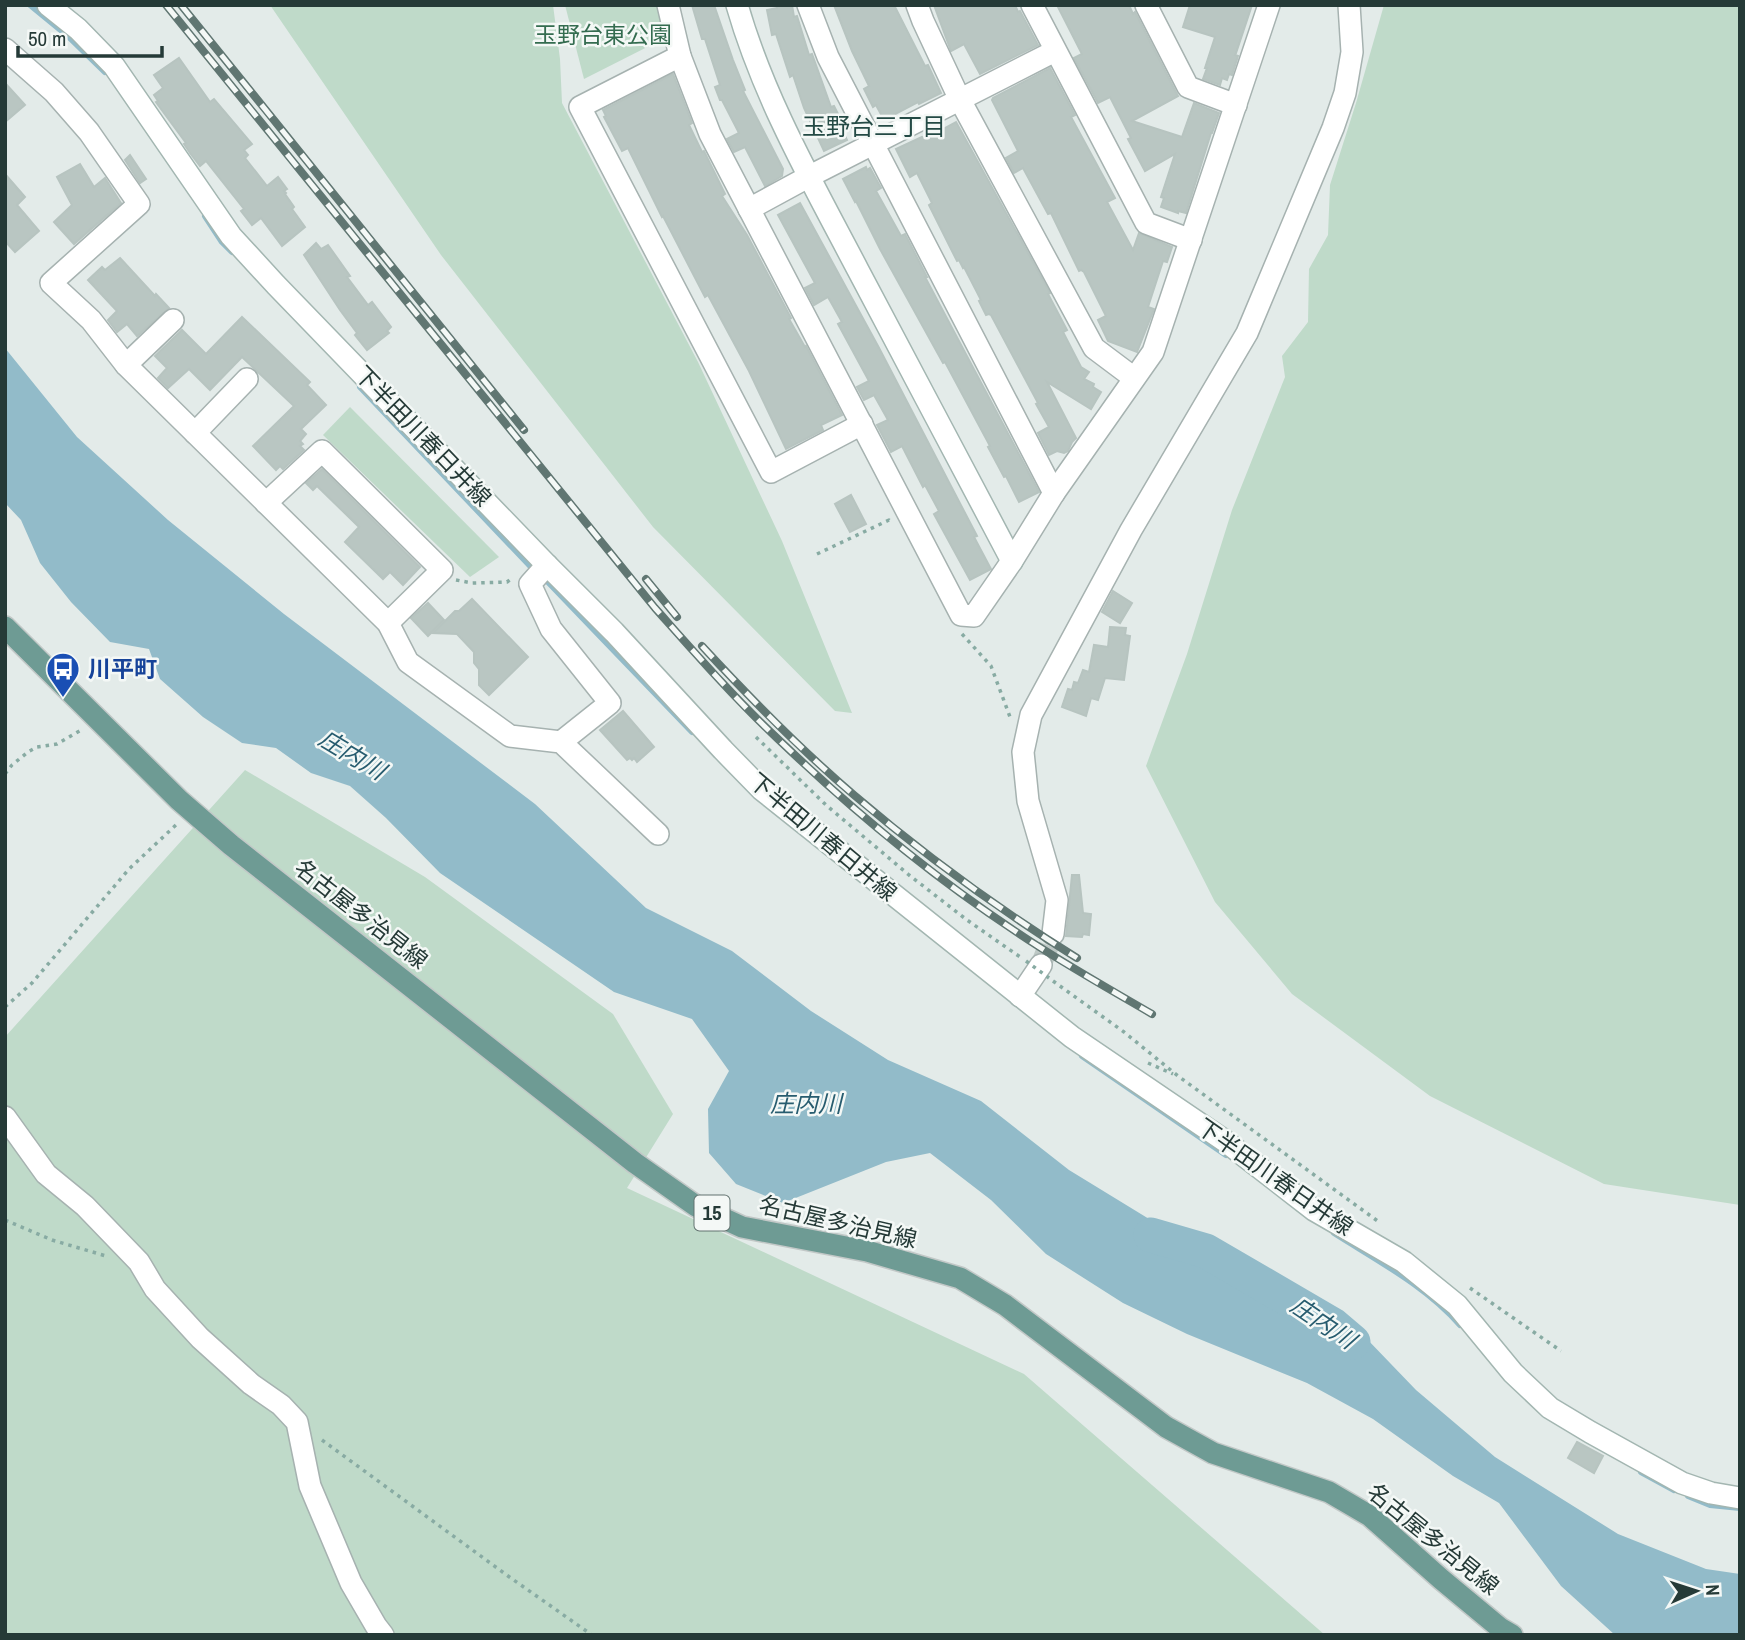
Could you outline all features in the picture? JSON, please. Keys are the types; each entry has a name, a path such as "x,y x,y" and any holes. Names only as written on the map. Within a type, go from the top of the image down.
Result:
{"main road":[{"name":"名古屋多治見線","path":"5,627 189,808 231,845 635,1163 696,1206 741,1227 867,1251 960,1278 1006,1305 1166,1427 1213,1453 1329,1492 1370,1516 1451,1587 1512,1635"}],"street":[{"name":"下半田川春日井線","path":"48,5 78,29 114,66 231,236 614,632 761,789 1072,1037 1225,1141 1314,1210 1404,1262 1457,1305 1513,1373 1550,1408 1682,1483 1711,1493 1740,1498"},
{"path":"668,5 680,56 710,134 961,615 974,616 1012,561 1054,492 1153,352 1269,5"},
{"path":"737,5 748,44 766,88 808,177 1012,561"},
{"path":"808,5 828,57 1054,492"},
{"path":"917,5 960,100 1094,348 1133,378"},
{"path":"1032,5 1146,223 1191,240"},
{"path":"1146,5 1188,87 1236,105"},
{"path":"1053,934 1057,900 1028,801 1023,752 1031,715 1131,530 1247,333 1333,128 1345,93 1352,52 1349,5"},
{"path":"5,49 54,92 72,112 139,204 51,283 91,320 126,365 388,623 408,662 510,736 561,742 658,834"},
{"path":"748,209 1055,51"},
{"path":"680,56 580,107 771,472 862,425"},
{"path":"126,365 173,320"},
{"path":"195,433 247,379"},
{"path":"266,503 321,452 442,570 388,623"},
{"path":"547,565 530,584 551,629 610,703 561,742"},
{"path":"1020,996 1039,968"},
{"path":"5,1117 47,1174 85,1206 139,1262 155,1289 200,1338 298,1422 310,1486 351,1583 383,1635"}],"path":[{"path":"442,570 449,579 472,583 507,582 516,575 530,584"},
{"path":"5,774 27,752 37,747 57,744 88,726 96,718"},
{"path":"755,737 826,805 909,875 967,920 1039,968 1178,1076 1380,1223"},
{"path":"5,1007 32,983 129,869 189,808"},
{"path":"5,1220 52,1240 139,1262"},
{"path":"1464,1284 1561,1350"},
{"path":"298,1422 592,1635"}],"green space":[{"path":"270,5 553,5 562,103 698,362 782,541 852,713 835,711 653,527 441,255"},
{"name":"玉野台東公園","path":"565,5 657,5 665,38 584,79"},
{"path":"1384,5 1740,5 1740,1205 1604,1184 1430,1096 1292,994 1215,902 1146,766 1187,654 1232,510 1285,377 1282,356 1308,322 1309,269 1328,235 1330,185"},
{"path":"350,407 499,557 470,577 323,435"},
{"path":"245,770 425,877 613,1014 673,1114 627,1188 1024,1374 1325,1635 5,1635 5,1037"}],"water":[{"name":"庄内川","path":"5,348 77,437 168,520 284,614 535,804 646,908 732,951 811,1011 888,1060 981,1101 1069,1170 1275,1296 1365,1337 1416,1390 1495,1457 1618,1534 1706,1569 1740,1574 1740,1635 1615,1635 1561,1586 1499,1503 1453,1476 1373,1419 1307,1383 1187,1334 1123,1303 1046,1254 991,1200 930,1153 886,1162 783,1203 736,1184 709,1153 708,1109 729,1071 692,1019 614,992 440,873 350,786 311,773 276,748 242,743 203,717 160,679 149,649 110,642 71,602 40,563 21,520 5,503"}],"building":[{"path":"692,5 714,5 745,90 743,91 783,169 782,176 765,186 745,147 734,152 727,139 739,133 715,87 720,85"},
{"path":"777,5 792,5 794,17 797,16 809,55 812,54 831,107 834,106 842,122 839,123 847,140 824,151 804,108 793,75 790,77 776,34 772,35 767,10 777,8"},
{"path":"834,5 894,5 941,93 884,120 876,105 873,107 864,89 869,86"},
{"path":"934,5 1015,5 1038,45 980,74 964,44 951,51"},
{"path":"1057,5 1129,5 1133,14 1135,12 1178,96 1132,121 1182,137 1194,103 1219,113 1186,213 1161,207 1164,198 1161,197 1175,154 1145,171 1110,97 1098,103 1074,58 1082,54"},
{"path":"1190,5 1252,5 1235,55 1238,56 1232,75 1229,74 1227,80 1222,78 1220,85 1203,79 1215,37 1183,27"},
{"path":"179,58 210,102 214,99 252,144 244,150 248,155 245,158 267,186 278,177 287,189 284,191 294,207 292,209 305,227 282,246 261,218 252,225 241,211 244,209 206,161 200,166 156,102 158,101 154,95 163,88 154,75"},
{"path":"1050,68 1075,115 1071,117 1115,198 1107,202 1133,250 1139,233 1172,247 1167,262 1163,261 1148,307 1154,309 1137,352 1108,341 1098,320 1106,316 1084,272 1079,271 1051,213 1048,214 1023,168 1014,173 1006,158 1018,151 992,100"},
{"path":"673,74 692,123 689,125 725,194 722,196 747,235 842,415 821,425 823,430 786,449 749,371 708,295 705,297 628,148 622,151 604,117 606,116 603,110"},
{"path":"5,83 25,105 5,122"},
{"path":"956,122 1050,293 1048,294 1067,330 1063,332 1081,367 1089,372 1084,379 1094,384 1093,387 1101,392 1091,409 1047,382 1076,438 1064,453 1057,451 1049,455 1038,433 1049,427 1036,404 1038,403 991,315 986,315 964,267 957,261 929,205 932,203 917,173 910,177 896,149 922,137 925,139"},
{"path":"130,155 146,179 140,183 125,160"},
{"path":"80,164 94,187 105,178 121,203 74,244 54,222 72,205 57,177"},
{"path":"866,167 867,170 870,168 881,188 876,191 901,236 905,234 1039,492 1019,502 843,179"},
{"path":"5,174 25,197 17,205 39,231 15,252 5,241"},
{"path":"800,203 977,536 974,537 991,569 970,580 934,514 939,511 902,446 891,452 877,425 888,420 874,395 864,400 857,387 869,381 838,324 842,322 828,297 814,305 805,288 815,283 778,215"},
{"path":"316,243 321,249 328,245 368,305 372,302 391,327 387,331 389,333 367,350 304,255"},
{"path":"120,258 169,308 137,336 127,324 117,332 108,320 117,311 88,280 102,267 105,270"},
{"path":"242,317 310,382 307,385 326,405 301,429 306,434 300,441 304,450 283,469 280,466 276,470 253,446 294,406 242,357 210,390 189,369 168,388 158,378 167,368 155,356 182,330 206,354"},
{"path":"322,469 420,567 403,585 390,572 383,579 345,542 359,527 317,486 313,490 306,483"},
{"path":"851,495 866,524 850,532 835,504"},
{"path":"1113,591 1132,603 1120,623 1102,612"},
{"path":"472,599 528,657 489,695 479,685 479,669 474,663 474,652 457,634 433,633 455,611 459,611"},
{"path":"428,603 444,620 428,636 411,618"},
{"path":"1110,627 1126,628 1125,635 1130,636 1124,680 1105,678 1098,700 1091,698 1086,716 1062,707 1068,689 1072,690 1074,682 1078,683 1083,670 1089,672 1094,645 1108,647"},
{"path":"623,711 654,747 637,762 634,758 627,760 600,730"},
{"path":"1072,875 1079,875 1083,913 1091,914 1089,935 1083,934 1082,937 1066,936"},
{"path":"1577,1442 1603,1456 1594,1473 1568,1458"}],"waterway":[{"path":"30,5 69,37 105,72"},
{"path":"205,216 232,252"},
{"path":"360,387 532,568"},
{"path":"547,581 692,732"},
{"path":"1082,1056 1226,1155"},
{"path":"1334,1233 1417,1286 1460,1325"},
{"name":"庄内川","path":"1151,1235 1206,1251 1333,1325 1353,1342"},
{"path":"1641,1472 1674,1490"},
{"path":"1688,1496 1710,1505 1740,1508"}],"tunnel":[{"path":"1041,965 1053,934"}],"railway":[{"path":"166,5 655,608 747,708 835,792 953,887 1049,953 1152,1014"},
{"path":"181,5 524,430"},
{"path":"646,579 677,617"},
{"path":"702,646 795,741 880,817 962,881 1077,958"}],"place":[{"name":"川平町","path":"63,699"}],"district":[{"name":"玉野台三丁目","path":"874,127"}]}
